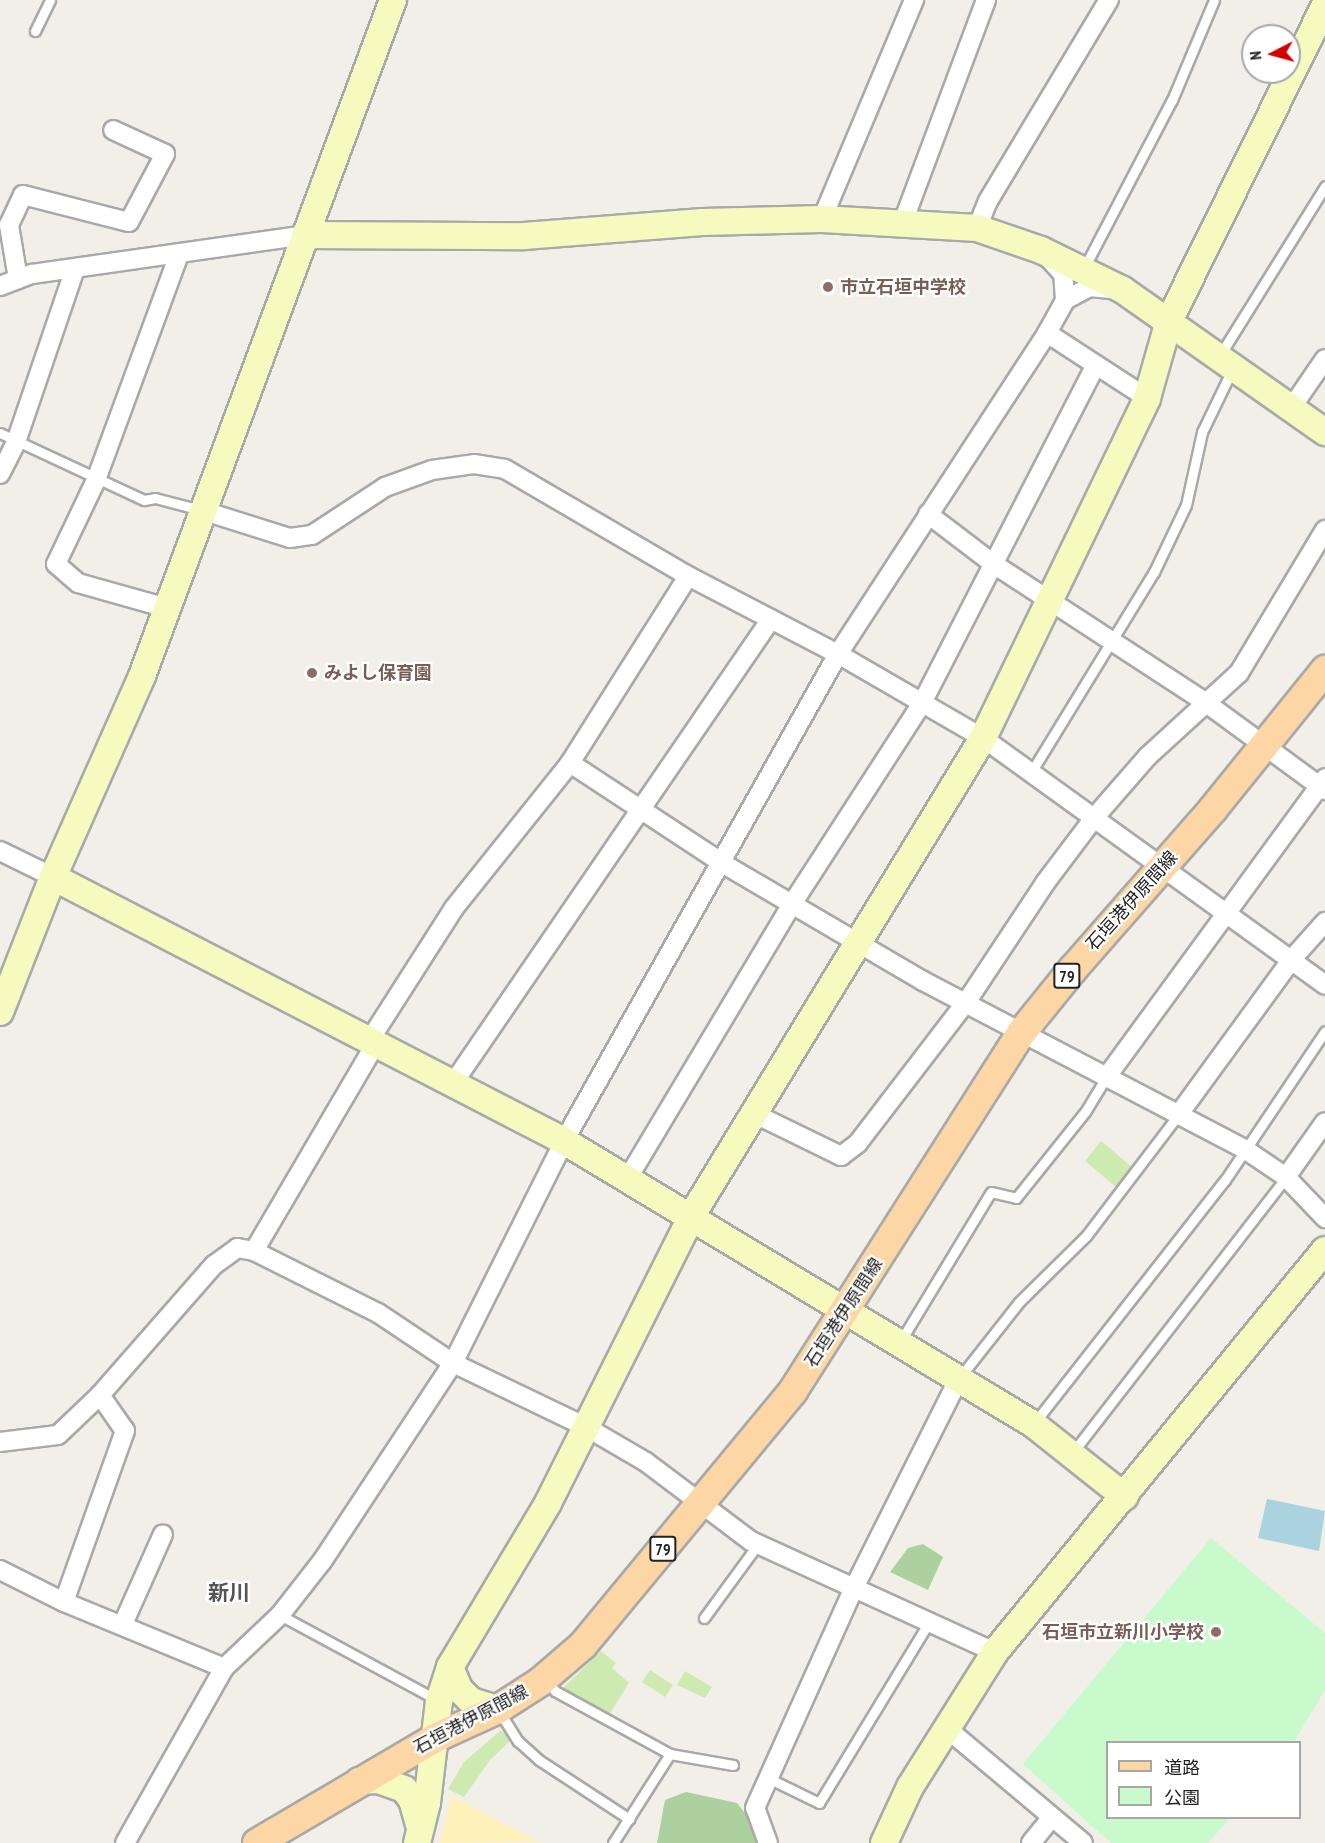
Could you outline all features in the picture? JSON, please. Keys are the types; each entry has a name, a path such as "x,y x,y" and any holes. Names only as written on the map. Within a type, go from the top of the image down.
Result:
{"main road":[{"name":"石垣港伊原間線","path":"257,1843 435,1738 498,1709 545,1678 583,1646 793,1391 847,1311 1022,1032 1266,745 1325,670"}],"street":[{"path":"0,1011 53,877 142,676 201,510 393,0"},
{"path":"822,219 914,0"},
{"path":"903,222 986,0"},
{"path":"977,228 988,201 1110,0"},
{"path":"419,1837 439,1701 450,1667 548,1503 692,1215 983,738 1052,601 1147,398 1169,321 1325,6"},
{"path":"18,279 9,225 23,195 129,222 165,154 113,130"},
{"path":"0,286 18,279 75,269 305,235 524,236 702,222 822,219 977,228 1041,249 1084,268 1123,290 1325,432"},
{"path":"1041,249 1063,274 1065,300"},
{"path":"167,608 78,583 56,564 96,480 179,255"},
{"path":"0,474 8,438 75,269"},
{"path":"125,1843 224,1668 280,1615 323,1560 453,1363 564,1141 838,654 1047,333 1065,300 1089,287 1123,290"},
{"path":"1047,333 1095,367 1147,398"},
{"path":"1292,407 1325,358"},
{"path":"628,1178 792,904 922,703 1095,367"},
{"path":"201,510 290,538 312,535 385,487 432,470 474,464 506,469 688,576 838,654 983,738 1162,867 1223,914 1292,959 1325,985"},
{"path":"928,514 995,565 1205,702 1323,784 1223,914 1108,1075"},
{"path":"755,1114 841,1156 858,1143 967,1001 1045,883 1094,818 1148,756 1239,673 1325,530"},
{"path":"254,1251 374,1040 453,908 570,763 688,576"},
{"path":"454,1082 771,619"},
{"path":"570,763 722,863 923,981 967,1001 1246,1150 1286,1177 1325,1218"},
{"path":"0,851 374,1040 564,1141 692,1215 1033,1424 1125,1497"},
{"path":"1179,1114 1292,959 1325,922"},
{"path":"1286,1177 1325,1122"},
{"path":"0,1442 58,1435 100,1395 214,1265 237,1248 254,1251 378,1313 453,1363 586,1427 646,1462 758,1544 853,1590 995,1652"},
{"path":"884,1843 910,1787 945,1727 995,1652 1125,1497 1325,1250"},
{"path":"768,1843 755,1808 853,1590 959,1378"},
{"path":"64,1602 125,1431 100,1395"},
{"path":"123,1623 163,1534"},
{"path":"0,1570 64,1602 123,1623 224,1668"},
{"path":"450,1667 460,1690 471,1701 498,1709"},
{"path":"945,1727 1083,1843"},
{"path":"359,1781 378,1780 404,1789 412,1800 419,1837"},
{"path":"1031,1843 1052,1818"}],"lane":[{"path":"35,31 50,0"},
{"path":"1084,268 1172,100 1214,0"},
{"path":"1030,774 1154,572 1186,505 1202,432 1227,361 1325,186"},
{"path":"8,438 144,500 154,498 201,510"},
{"path":"1033,1424 1246,1150 1325,1031"},
{"path":"900,1342 991,1192 1016,1198 1085,1112 1108,1075"},
{"path":"959,1378 1019,1302 1086,1236 1179,1114"},
{"path":"1071,1454 1286,1177"},
{"path":"704,1618 758,1544"},
{"path":"280,1615 439,1701"},
{"path":"768,1778 819,1803 929,1622"},
{"path":"545,1678 555,1691 670,1754 733,1765"},
{"path":"498,1709 518,1741 539,1760 629,1820"},
{"path":"613,1843 670,1754"}],"green space":[{"path":"1101,1141 1133,1168 1117,1188 1085,1161"},
{"path":"1211,1538 1325,1633 1325,1690 1295,1741 1106,1741 1106,1819 1229,1819 1208,1843 1111,1843 1023,1764"},
{"path":"923,1544 943,1557 928,1590 890,1572 908,1548"},
{"path":"601,1651 616,1663 612,1668 629,1683 609,1715 562,1689"},
{"path":"650,1670 673,1685 665,1697 642,1682"},
{"path":"685,1671 712,1687 705,1698 677,1685"},
{"path":"501,1730 511,1740 490,1760 464,1797 448,1789 464,1762"},
{"path":"686,1792 737,1803 755,1826 760,1843 657,1843 665,1800"}],"sand":[{"path":"452,1796 539,1842 440,1843"}],"water":[{"path":"1267,1499 1325,1511 1319,1551 1258,1538"}],"place":[{"name":"市立石垣中学校","path":"828,287"},
{"name":"みよし保育園","path":"312,673"},
{"name":"石垣市立新川小学校","path":"1216,1632"}],"district":[{"name":"新川","path":"229,1593"}]}
